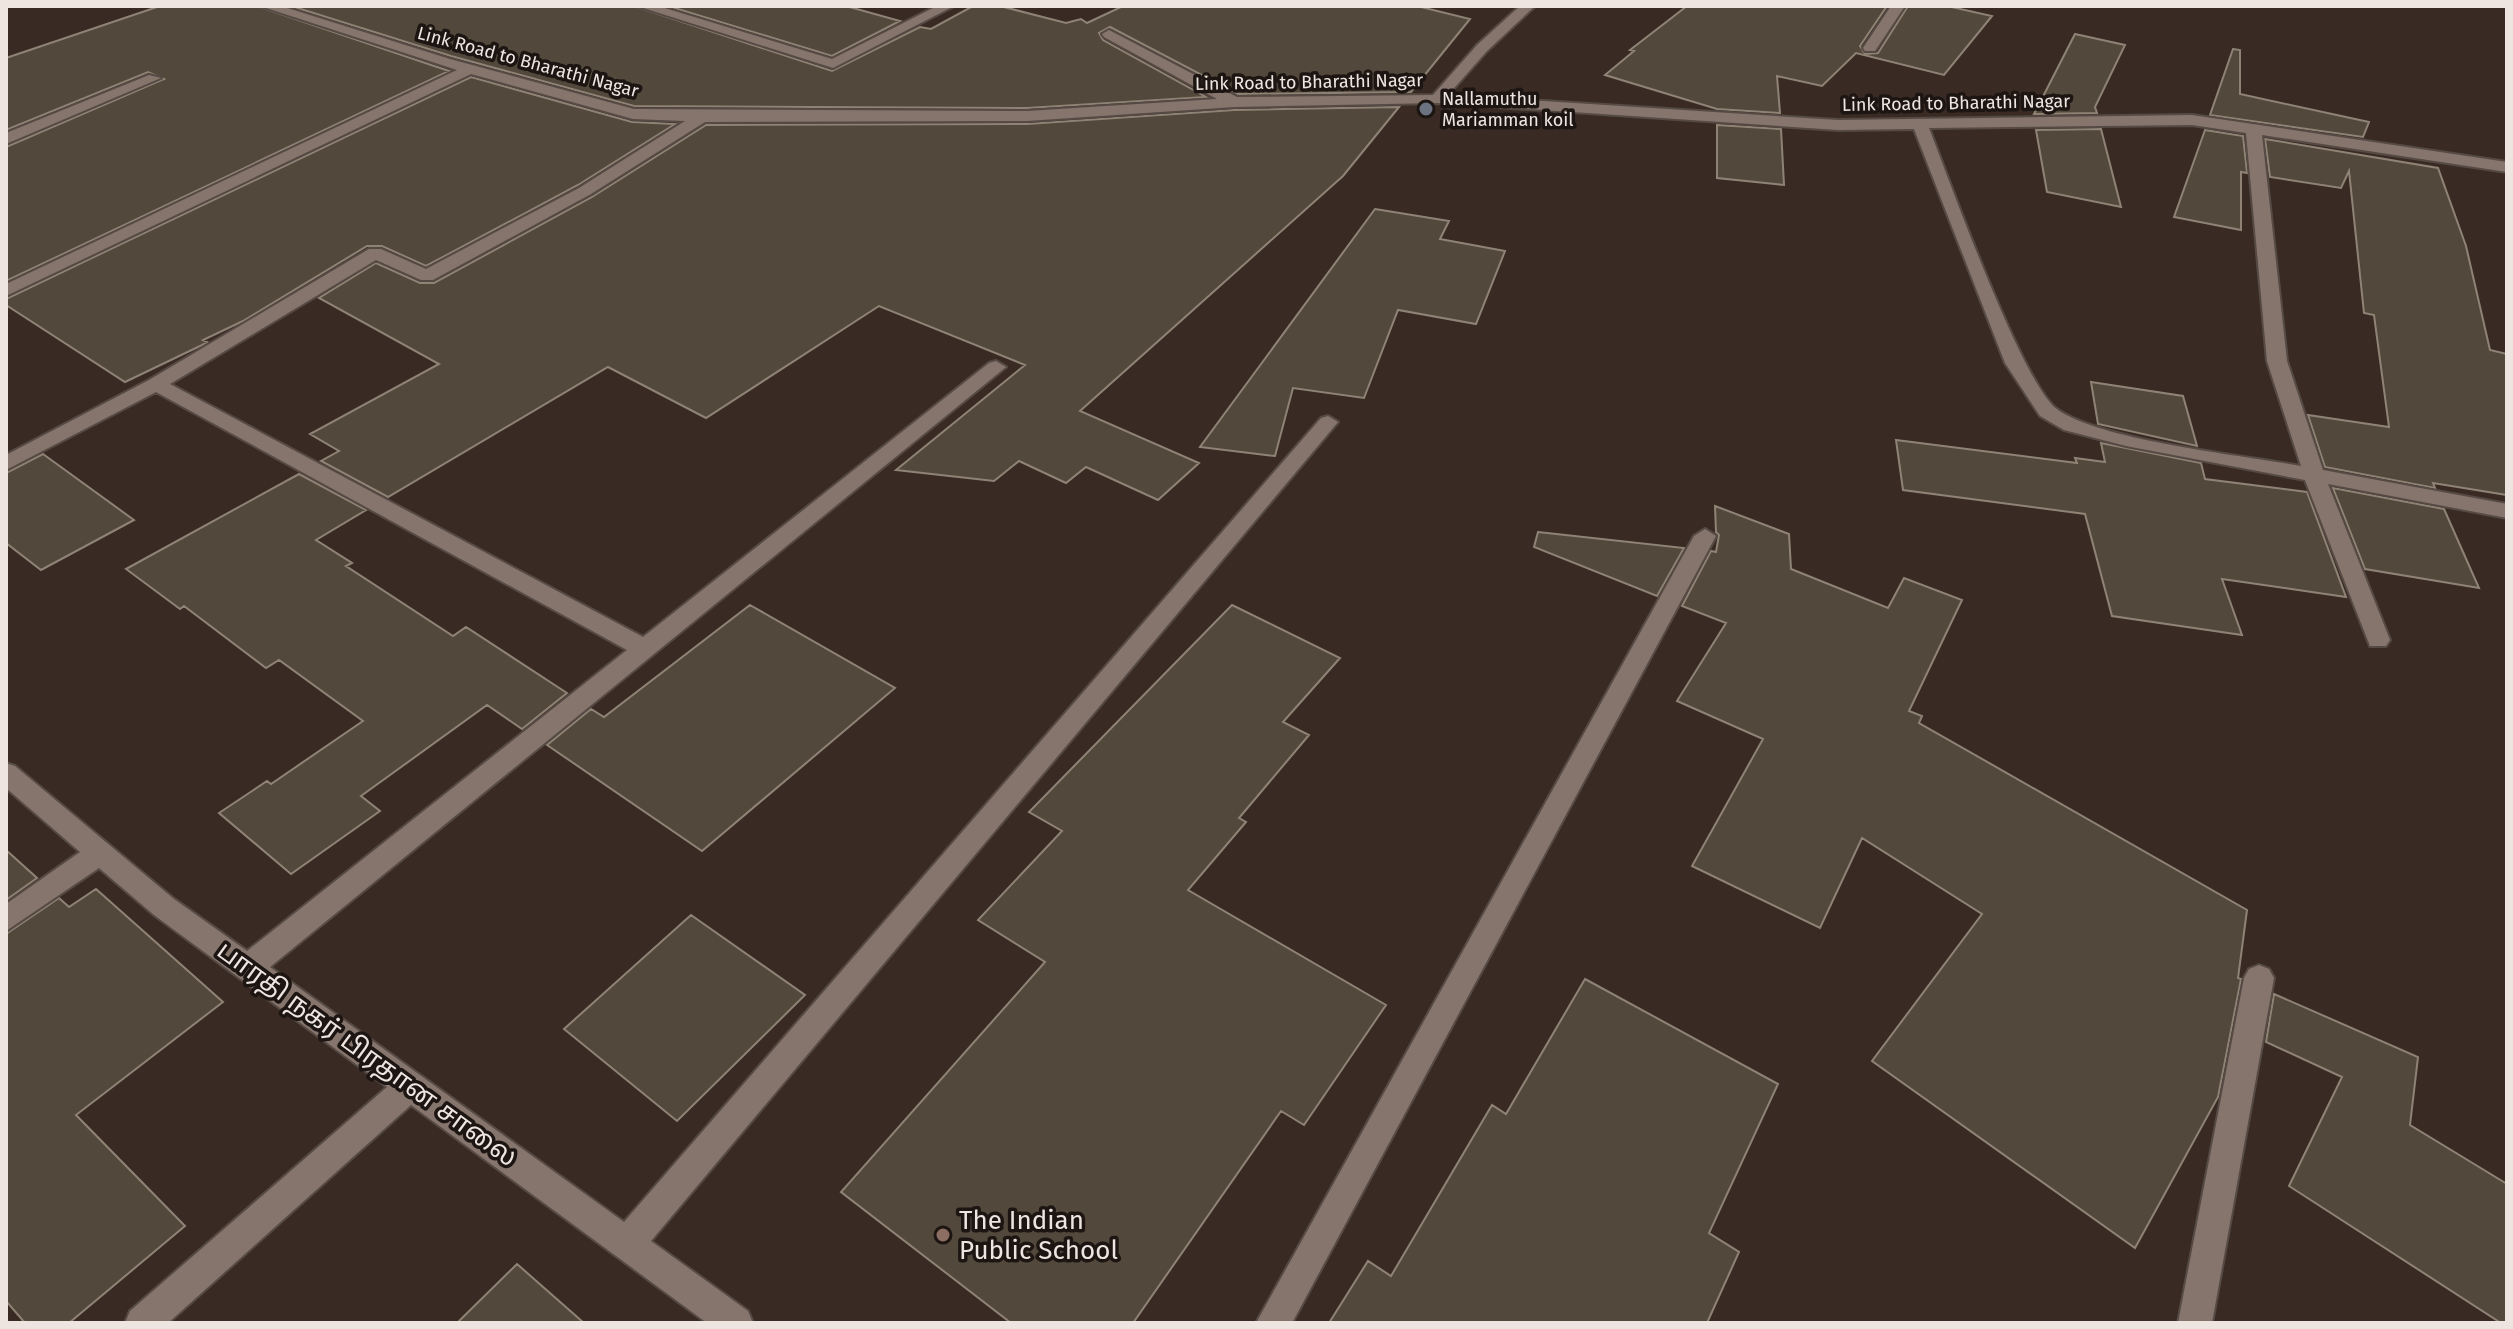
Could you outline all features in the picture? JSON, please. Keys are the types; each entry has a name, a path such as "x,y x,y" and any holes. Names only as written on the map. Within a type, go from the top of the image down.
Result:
{"street":[{"name":"Link Road to Bharathi Nagar","path":"267,6 470,69 633,114 702,117 1027,116 1234,102 1437,99 1838,125 2192,120 2507,167"},
{"path":"644,6 833,64 947,6"},
{"path":"1437,99 1482,48 1528,6"},
{"path":"1870,48 1898,6"},
{"path":"1109,34 1234,102"},
{"path":"6,291 470,69"},
{"path":"6,139 154,78"},
{"path":"6,463 156,384 375,253 427,276 585,191 702,117"},
{"path":"1920,125 2015,363 2047,412 2071,426 2315,478 2507,511"},
{"path":"2253,127 2277,361 2315,478 2378,640"},
{"path":"249,967 996,367"},
{"path":"156,384 645,649"},
{"path":"627,1244 1328,422"},
{"path":"1273,1323 1705,536"},
{"name":"பாரதி நகர் பிரதான சாலை","path":"6,773 164,907 736,1323"},
{"path":"6,919 100,853"},
{"path":"2195,1323 2259,978"},
{"path":"142,1323 411,1085"}],"building":[{"path":"160,6 257,6 449,71 6,281 6,147 164,79 148,72 6,130 6,58"},
{"path":"291,6 634,6 832,71 920,27 931,29 973,6 1000,6 1066,23 1081,19 1087,23 1123,6 1417,6 1470,19 1411,92 1238,94 1110,27 1099,33 1103,40 1206,97 1027,108 634,106 451,56"},
{"path":"668,6 846,6 900,21 832,56"},
{"path":"1687,6 1887,6 1860,46 1865,54 1878,53 1908,6 1947,6 1992,16 1944,75 1856,53 1822,86 1777,76 1780,113 1717,109 1605,75 1634,51 1630,50"},
{"path":"2075,34 2125,45 2095,107 2097,113 2034,114"},
{"path":"2233,49 2240,50 2240,94 2369,122 2363,137 2210,115"},
{"path":"471,77 632,122 675,124 578,185 426,266 382,246 367,246 243,321 203,340 207,342 200,346 125,382 6,305 6,299"},
{"path":"1399,107 1343,176 1080,411 1199,463 1158,500 1086,467 1066,483 1019,461 994,481 896,470 1025,365 879,306 706,418 608,367 388,497 321,461 339,451 310,434 439,364 319,298 376,263 420,283 434,283 592,197 706,125 1027,124 1234,110"},
{"path":"1717,125 1781,129 1784,185 1717,178"},
{"path":"2101,129 2121,207 2047,192 2036,130"},
{"path":"2205,130 2243,136 2247,173 2241,172 2241,230 2174,217"},
{"path":"2265,139 2438,168 2466,246 2490,350 2507,354 2507,495 2433,483 2435,488 2325,467 2308,415 2389,427 2374,315 2364,313 2349,171 2341,188 2270,177"},
{"path":"1375,209 1449,221 1440,239 1505,251 1476,324 1398,310 1364,398 1293,388 1275,456 1200,447"},
{"path":"2091,382 2183,396 2197,446 2098,424"},
{"path":"1896,440 2077,463 2075,458 2105,462 2101,443 2201,463 2205,479 2307,492 2346,597 2222,579 2242,635 2112,616 2085,514 1903,490"},
{"path":"43,454 134,520 41,570 6,543 6,473"},
{"path":"299,474 366,510 316,540 352,563 346,566 453,636 466,627 567,693 522,729 487,705 361,796 380,811 291,874 219,813 267,781 271,784 363,721 279,660 266,668 184,606 180,609 126,569"},
{"path":"2333,488 2444,509 2479,588 2365,569"},
{"path":"1715,506 1789,534 1791,569 1888,608 1904,578 1962,600 1909,711 1922,716 1919,723 2247,910 2238,978 2241,979 2218,1097 2135,1248 1872,1061 1982,914 1862,838 1820,928 1692,866 1763,739 1677,701 1726,623 1682,606 1711,551 1716,552 1719,535 1716,532"},
{"path":"1538,532 1684,548 1657,596 1534,547"},
{"path":"750,605 895,688 702,851 547,745 591,709 604,717"},
{"path":"1232,605 1340,658 1283,722 1309,735 1239,818 1246,822 1188,890 1386,1005 1304,1125 1281,1111 1133,1323 1011,1323 841,1192 1045,962 978,920 1062,831 1029,812"},
{"path":"6,850 37,878 6,900"},
{"path":"96,889 223,1002 76,1115 185,1226 69,1323 25,1323 6,1301 6,934 59,898 69,907"},
{"path":"691,915 805,995 677,1121 564,1029"},
{"path":"1585,979 1778,1084 1709,1233 1739,1252 1707,1323 1329,1323 1368,1261 1391,1276 1492,1105 1506,1114"},
{"path":"2274,994 2418,1057 2410,1125 2507,1184 2507,1323 2501,1323 2289,1186 2342,1077 2266,1042"},
{"path":"517,1264 584,1323 457,1323"}],"place":[{"name":"Nallamuthu Mariamman koil","path":"1426,109"},
{"name":"The Indian Public School","path":"943,1235"}]}
